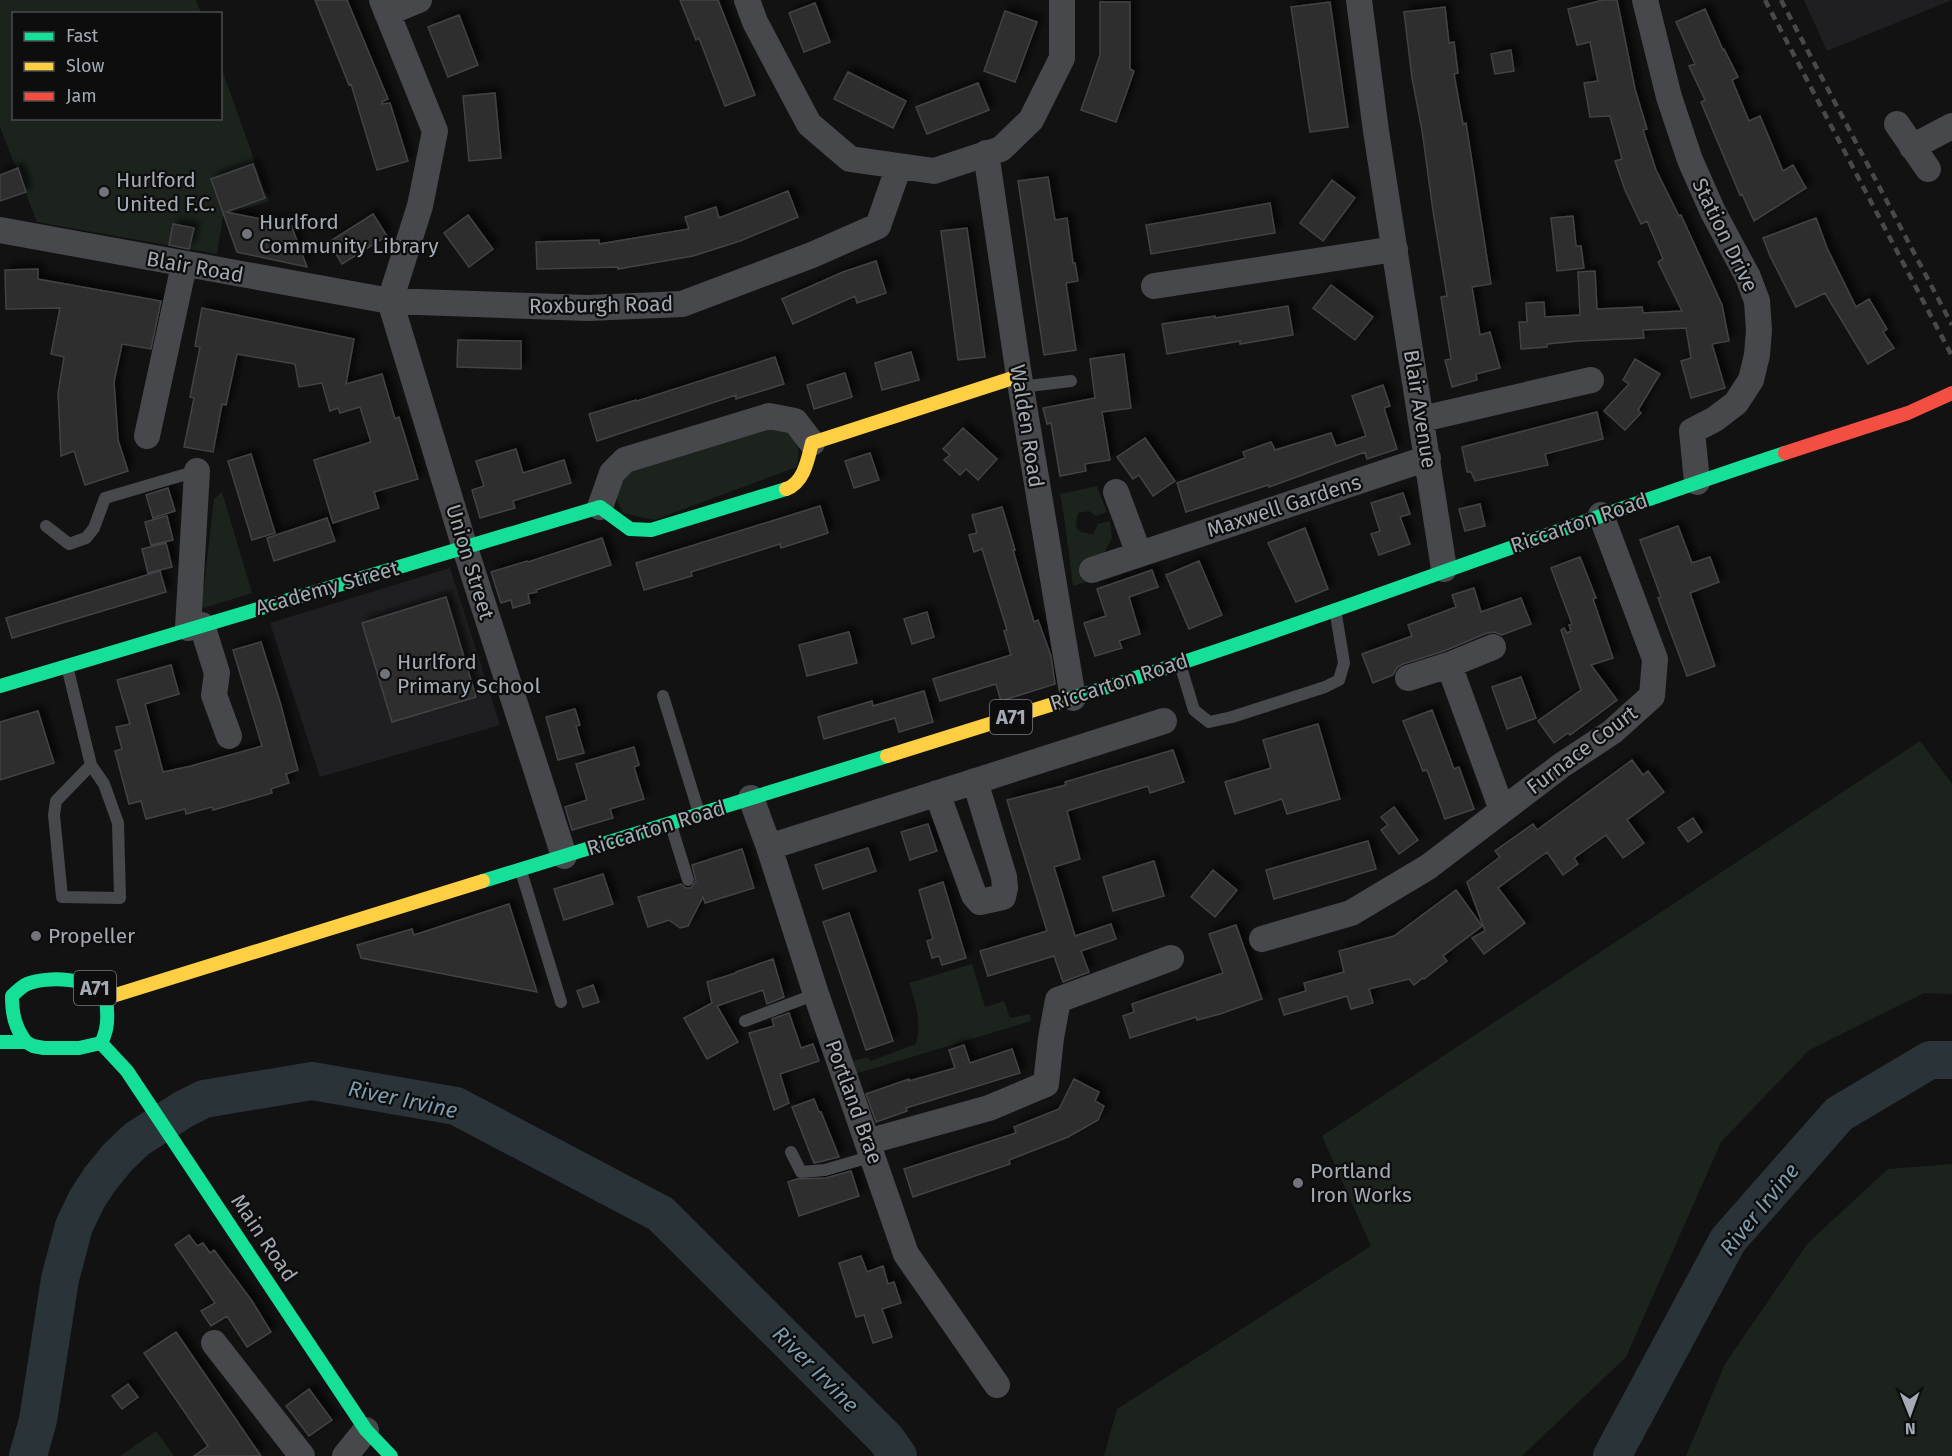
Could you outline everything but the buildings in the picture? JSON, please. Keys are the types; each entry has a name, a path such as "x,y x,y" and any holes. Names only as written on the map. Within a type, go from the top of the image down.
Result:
{"main road":[{"path":"600,507 630,529 651,530 791,487 804,472 812,443 1019,382"},
{"name":"Riccarton Road","path":"106,998 670,824 1180,663 1697,482 1908,413 1952,393"},
{"name":"Academy Street","path":"1,684 600,507"},
{"name":"A71","path":"26,1042 14,1024 9,992 33,982 76,981 91,985 106,998 107,1030 101,1043"},
{"path":"0,1042 26,1042 37,1047 79,1048 101,1043"},
{"name":"Main Road","path":"101,1043 127,1071 366,1430 391,1456"}],"street":[{"path":"390,301 420,206 435,130 385,7 419,0"},
{"path":"747,0 755,22 809,124 850,159 934,171 1001,148 1031,120 1062,58 1062,0"},
{"name":"Blair Avenue","path":"1359,0 1376,131 1444,570"},
{"name":"Station Drive","path":"1645,0 1669,97 1690,160 1713,212 1748,276 1757,301 1759,330 1757,355 1751,380 1736,403 1715,419 1692,431 1697,482"},
{"path":"1897,124 1928,169"},
{"path":"1912,147 1952,126"},
{"name":"Walden Road","path":"986,153 1019,382 1073,698"},
{"name":"Roxburgh Road","path":"390,301 588,308 682,304 812,255 878,226 899,166"},
{"name":"Blair Road","path":"0,230 390,301"},
{"path":"1154,286 1395,249"},
{"path":"147,436 184,265"},
{"name":"Union Street","path":"390,301 465,548 564,856"},
{"path":"1422,419 1591,380"},
{"path":"600,507 612,473 625,460 769,416 795,422 812,443"},
{"name":"Maxwell Gardens","path":"1092,570 1428,458"},
{"path":"197,471 195,627 217,673 214,695 229,736"},
{"path":"1116,492 1139,554"},
{"name":"Furnace Court","path":"1262,939 1351,914 1428,867 1562,765 1612,732 1652,696 1655,659 1601,515"},
{"path":"1408,678 1449,665 1493,647"},
{"name":"Furnace Court","path":"1449,665 1502,810"},
{"path":"769,847 1164,721"},
{"path":"937,793 974,895 980,902 1003,897 1004,877 975,781"},
{"name":"Portland Brae","path":"752,798 816,994 906,1254 997,1385"},
{"path":"870,1149 989,1108 1046,1084 1058,1000 1171,958"},
{"path":"214,1343 302,1456"},
{"path":"345,1456 366,1430"}],"lane":[{"path":"1019,382 1071,381"},
{"path":"46,526 69,544 86,538 94,528 105,498 197,471"},
{"path":"1180,663 1194,710 1209,722 1232,717 1325,687 1339,680 1344,663 1334,608"},
{"path":"67,665 91,765 105,784 118,823 120,898 62,897 54,815 56,801 91,765"},
{"path":"663,696 699,814"},
{"path":"670,824 688,880"},
{"path":"520,870 561,1002"},
{"path":"745,1021 816,994"},
{"path":"791,1152 801,1172 825,1170 870,1149"}],"shaded area":[{"path":"0,0 196,0 201,12 12,12 12,120 222,120 222,70 269,201 223,216 217,254 37,222 0,127"},
{"path":"1804,0 1952,0 1827,51"},
{"path":"778,426 790,434 796,442 799,453 797,467 654,520 623,513 615,495 628,466"},
{"path":"1097,486 1107,512 1096,516 1089,511 1078,513 1077,526 1080,531 1093,534 1098,524 1110,521 1112,538 1089,581 1073,586 1060,494"},
{"path":"222,492 252,593 201,609 195,590 204,586 214,499"},
{"name":"Hurlford Primary School","path":"450,568 500,725 320,777 270,623"},
{"path":"1920,741 1952,784 1952,994 1924,993 1809,1050 1721,1142 1626,1357 1522,1456 1104,1456 1117,1409 1371,1246 1322,1136"},
{"path":"972,964 985,1007 1004,1001 1010,1018 1030,1014 1031,1021 855,1074 850,1062 867,1057 871,1061 916,1044 918,1020 909,983"},
{"path":"1952,1164 1952,1456 1686,1456 1725,1364 1808,1243 1888,1169"},
{"path":"156,1431 174,1456 120,1456"}],"waterway":[{"name":"River Irvine","path":"1612,1456 1728,1240 1839,1114 1930,1060 1952,1060"},
{"name":"River Irvine","path":"28,1456 38,1420 60,1279 74,1226 100,1179 137,1139 204,1099 312,1081 456,1106 661,1214 886,1439 898,1456"}],"railway":[{"path":"1765,0 1952,356"},
{"path":"1781,0 1952,325"}],"traffic: fast":[{"path":"1066,700 1247,641 1785,453"},
{"path":"0,686 600,507 630,529 651,530 786,489"},
{"path":"483,881 887,756"},
{"path":"0,1042 26,1042 44,1048 79,1048 101,1043 107,1023 105,998 91,986 69,980 35,981 25,985 12,996 15,1020 26,1042"},
{"path":"101,1043 127,1071 366,1430 391,1456"}],"traffic: slow":[{"path":"786,489 797,482 801,476 812,443 1019,376"},
{"path":"887,756 1066,700"},
{"path":"106,998 483,881"}],"traffic: jam":[{"path":"1785,453 1908,413 1952,393"}],"place":[{"name":"Hurlford United F.C.","path":"104,192"},
{"name":"Hurlford Community Library","path":"247,234"},
{"name":"Hurlford Primary School","path":"385,674"},
{"name":"Propeller","path":"36,936"},
{"name":"Portland Iron Works","path":"1298,1183"}]}
